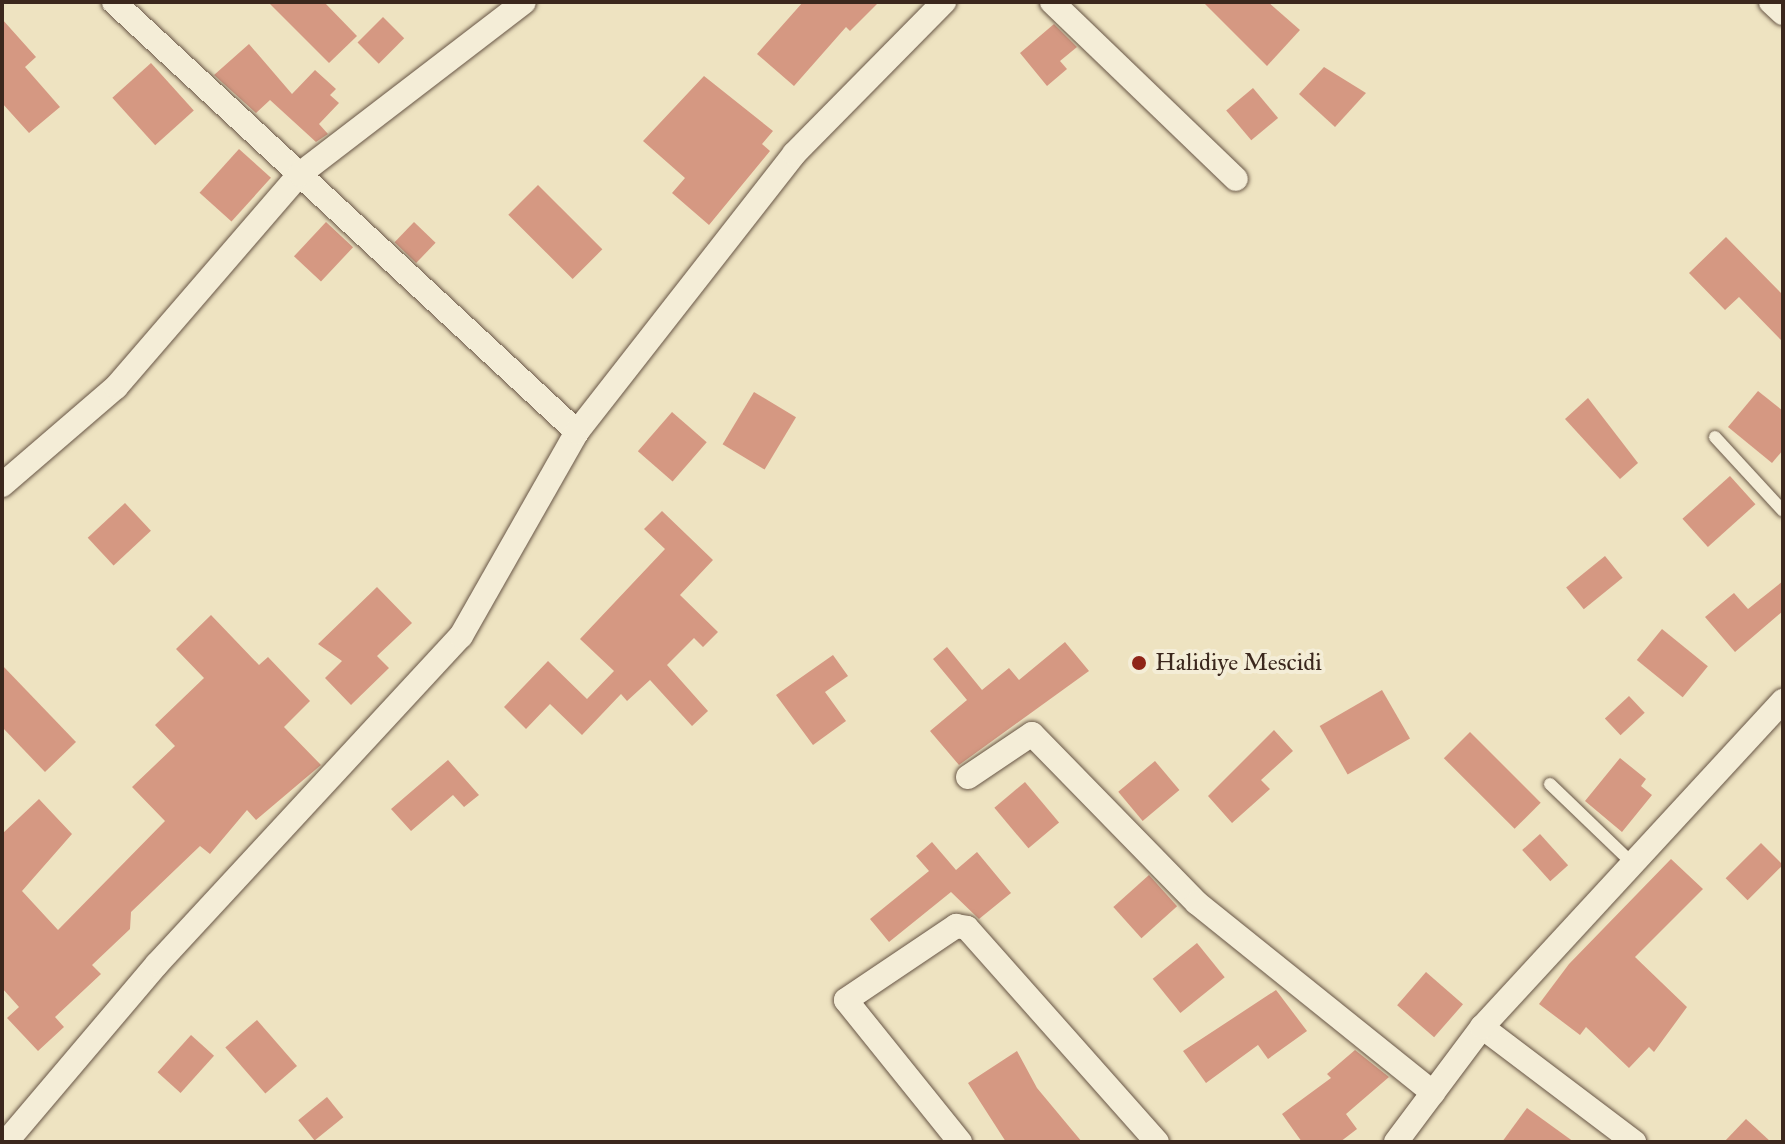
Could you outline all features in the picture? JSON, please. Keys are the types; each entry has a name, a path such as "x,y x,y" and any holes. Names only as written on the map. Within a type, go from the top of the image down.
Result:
{"street":[{"path":"114,2 577,432"},
{"path":"2,485 116,387 300,174 524,2"},
{"path":"5,1139 157,964 461,636 577,432 794,154 944,2"},
{"path":"1052,2 1236,179"},
{"path":"1771,2 1783,13"},
{"path":"1396,1142 1482,1027 1783,701"},
{"path":"968,777 1032,734 1197,903 1433,1093"},
{"path":"960,1142 846,1000 956,926 967,928 1157,1142"},
{"path":"1482,1027 1634,1142"}],"lane":[{"path":"1715,437 1783,511"},
{"path":"1550,784 1632,863"}],"building":[{"path":"268,2 324,2 357,36 329,63"},
{"path":"803,2 879,2 850,31 846,27 794,86 757,54"},
{"path":"1203,2 1268,2 1300,30 1267,66"},
{"path":"383,17 404,38 379,64 358,42"},
{"path":"2,19 36,57 25,67 60,107 29,133 2,103"},
{"path":"1054,24 1077,47 1060,61 1067,69 1047,86 1020,53"},
{"path":"249,44 292,94 315,70 336,89 330,95 339,103 319,124 328,134 316,142 270,100 256,113 214,75"},
{"path":"151,63 194,111 155,145 112,98"},
{"path":"1324,67 1366,93 1335,127 1299,94"},
{"path":"704,76 773,131 762,144 770,151 709,225 672,193 685,178 643,141"},
{"path":"1253,88 1278,118 1251,140 1226,110"},
{"path":"239,149 271,178 231,222 200,193"},
{"path":"538,185 602,249 573,279 508,215"},
{"path":"326,222 353,247 321,282 294,256"},
{"path":"414,222 436,243 416,263 395,242"},
{"path":"1726,237 1783,295 1783,342 1739,297 1725,310 1689,273"},
{"path":"1758,391 1783,411 1783,450 1772,463 1728,427"},
{"path":"754,392 796,417 765,470 723,444"},
{"path":"1588,398 1638,463 1620,479 1565,419"},
{"path":"672,412 707,442 673,481 638,451"},
{"path":"1730,476 1755,504 1708,547 1682,519"},
{"path":"125,503 151,531 114,566 88,538"},
{"path":"662,511 713,560 680,595 718,632 703,647 694,638 667,665 708,711 692,726 650,680 627,701 621,694 582,735 550,704 526,729 504,707 548,661 587,699 614,671 580,639 665,549 644,529"},
{"path":"1605,556 1623,578 1584,609 1566,587"},
{"path":"1783,581 1783,611 1735,652 1705,617 1734,593 1748,609"},
{"path":"377,587 412,623 377,656 389,668 351,705 325,678 342,661 318,644"},
{"path":"211,615 259,665 268,657 310,701 284,727 321,765 256,820 247,810 210,854 200,846 131,912 130,929 92,965 101,974 55,1017 64,1027 38,1051 7,1018 19,1007 2,988 2,834 39,799 72,834 22,891 58,930 165,821 132,787 175,746 155,725 204,678 176,649"},
{"path":"1662,629 1708,666 1683,697 1637,660"},
{"path":"1065,642 1089,671 959,765 930,731 967,700 933,659 947,647 982,690 1009,668 1019,680"},
{"path":"833,655 848,676 825,692 846,721 813,745 776,695"},
{"path":"2,665 76,742 45,772 2,727"},
{"path":"1382,690 1410,738 1348,774 1320,726"},
{"path":"1629,696 1645,713 1621,735 1605,719"},
{"path":"1274,730 1293,751 1261,780 1270,789 1232,823 1208,796"},
{"path":"1470,732 1541,803 1515,829 1444,758"},
{"path":"1620,758 1646,779 1641,786 1652,795 1622,832 1585,801"},
{"path":"448,760 479,795 464,807 453,795 411,831 391,809"},
{"path":"1155,761 1179,790 1143,821 1118,792"},
{"path":"1025,782 1059,823 1028,848 994,808"},
{"path":"1540,834 1568,865 1550,881 1522,850"},
{"path":"932,842 956,870 977,852 1011,893 979,919 951,892 889,942 870,919 929,871 916,856"},
{"path":"1761,843 1783,865 1748,900 1726,878"},
{"path":"1671,859 1703,889 1635,957 1687,1007 1654,1052 1649,1047 1629,1068 1586,1027 1580,1035 1539,1004 1569,964"},
{"path":"1149,875 1177,906 1141,938 1113,907"},
{"path":"1197,943 1225,977 1180,1013 1153,979"},
{"path":"1426,972 1463,1004 1434,1037 1397,1005"},
{"path":"1276,990 1307,1031 1268,1059 1258,1045 1206,1083 1183,1051"},
{"path":"257,1020 297,1066 265,1094 225,1048"},
{"path":"191,1035 214,1056 181,1093 158,1072"},
{"path":"1355,1050 1389,1077 1346,1114 1357,1129 1340,1142 1302,1142 1282,1114 1331,1078 1327,1074"},
{"path":"1017,1051 1037,1088 1082,1142 1006,1142 968,1083"},
{"path":"327,1097 343,1117 315,1140 298,1120"},
{"path":"1527,1108 1574,1142 1502,1142"},
{"path":"1746,1119 1771,1142 1724,1142"}],"place":[{"name":"Halidiye Mescidi","path":"1139,663"}]}
